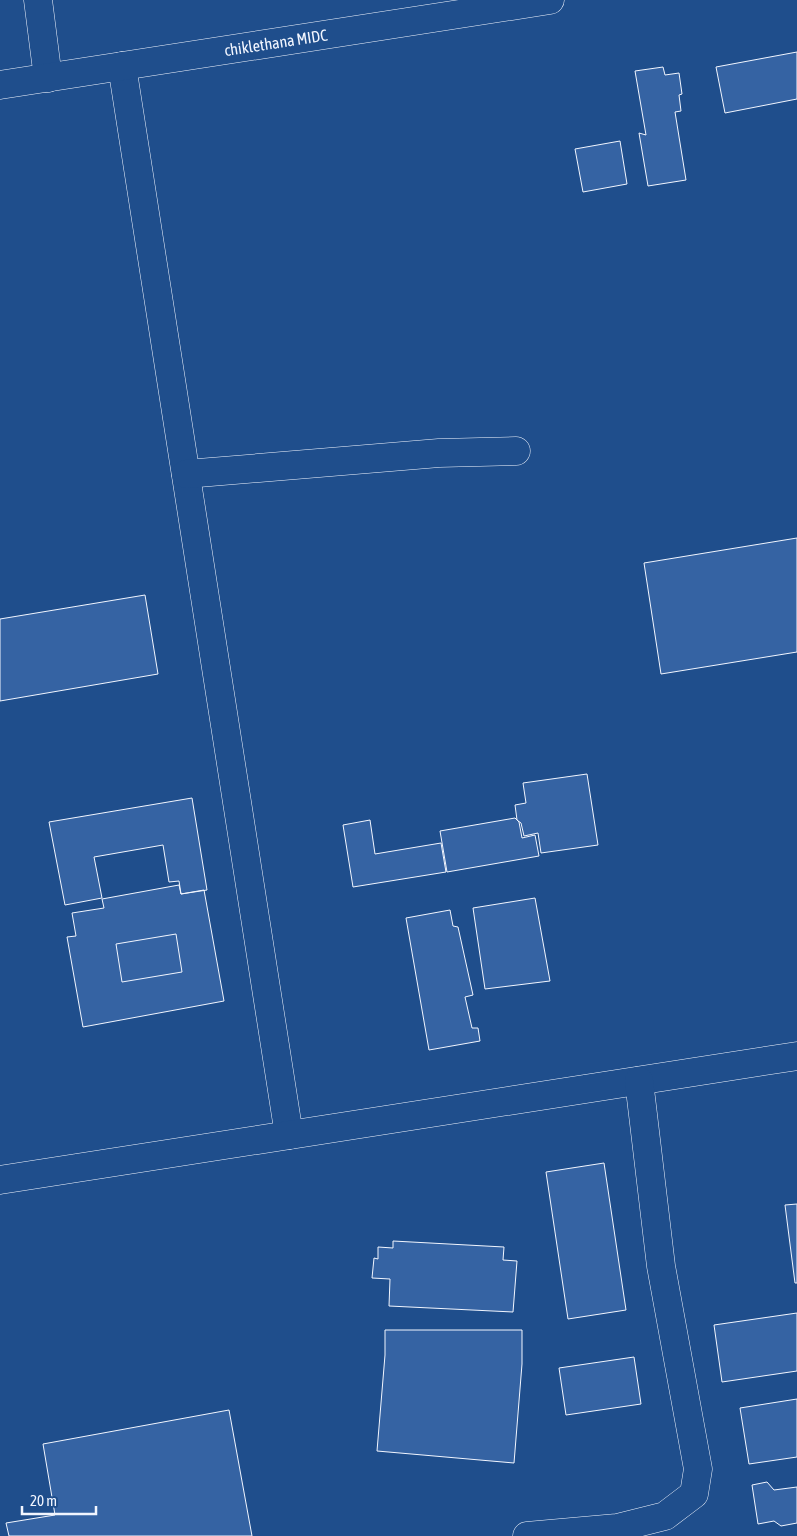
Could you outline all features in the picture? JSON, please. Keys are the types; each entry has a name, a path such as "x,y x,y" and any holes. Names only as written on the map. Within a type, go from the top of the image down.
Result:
{"street":[{"path":"38,0 48,78"},
{"name":"chiklethana MIDC","path":"0,85 550,0"},
{"path":"122,66 289,1135"},
{"path":"186,474 439,453 516,452"},
{"path":"0,1180 797,1056"},
{"path":"527,1536 626,1526 665,1516 694,1494 698,1469 662,1266 639,1081"}],"building":[{"path":"797,52 797,99 725,113 716,67"},
{"path":"663,67 665,75 679,73 682,94 679,95 681,111 675,112 686,180 648,186 639,133 646,135 635,71"},
{"path":"620,141 627,184 583,192 575,149"},
{"path":"797,538 797,652 661,674 644,563"},
{"path":"145,595 158,674 0,701 0,619"},
{"path":"587,774 598,845 541,853 538,833 524,836 521,823 517,820 515,805 526,803 523,783"},
{"path":"192,798 207,890 181,894 179,881 169,882 163,845 94,857 102,898 65,905 49,822"},
{"path":"515,818 519,822 522,838 535,835 539,856 447,872 440,831"},
{"path":"370,820 375,854 441,843 446,872 353,887 343,825"},
{"path":"179,885 181,894 204,890 224,1001 83,1027 67,937 76,936 72,913 104,908 102,899"},
{"path":"535,898 550,981 485,989 473,908"},
{"path":"450,910 453,926 458,927 473,995 465,997 472,1028 478,1028 480,1041 429,1050 406,918"},
{"path":"176,934 182,972 122,982 116,944"},
{"path":"604,1163 626,1310 568,1319 546,1172"},
{"path":"797,1204 797,1283 795,1283 785,1205"},
{"path":"393,1241 504,1247 503,1260 517,1261 513,1312 389,1306 390,1279 372,1278 374,1258 378,1259 378,1247 393,1248"},
{"path":"797,1313 797,1371 722,1382 714,1325"},
{"path":"385,1330 522,1330 522,1364 514,1463 377,1451 385,1355"},
{"path":"634,1357 641,1404 566,1415 559,1368"},
{"path":"797,1399 797,1457 749,1464 740,1408"},
{"path":"229,1410 252,1536 9,1536 6,1523 55,1515 43,1444"},
{"path":"767,1482 774,1490 797,1487 797,1523 781,1526 774,1521 758,1524 752,1485"}]}
